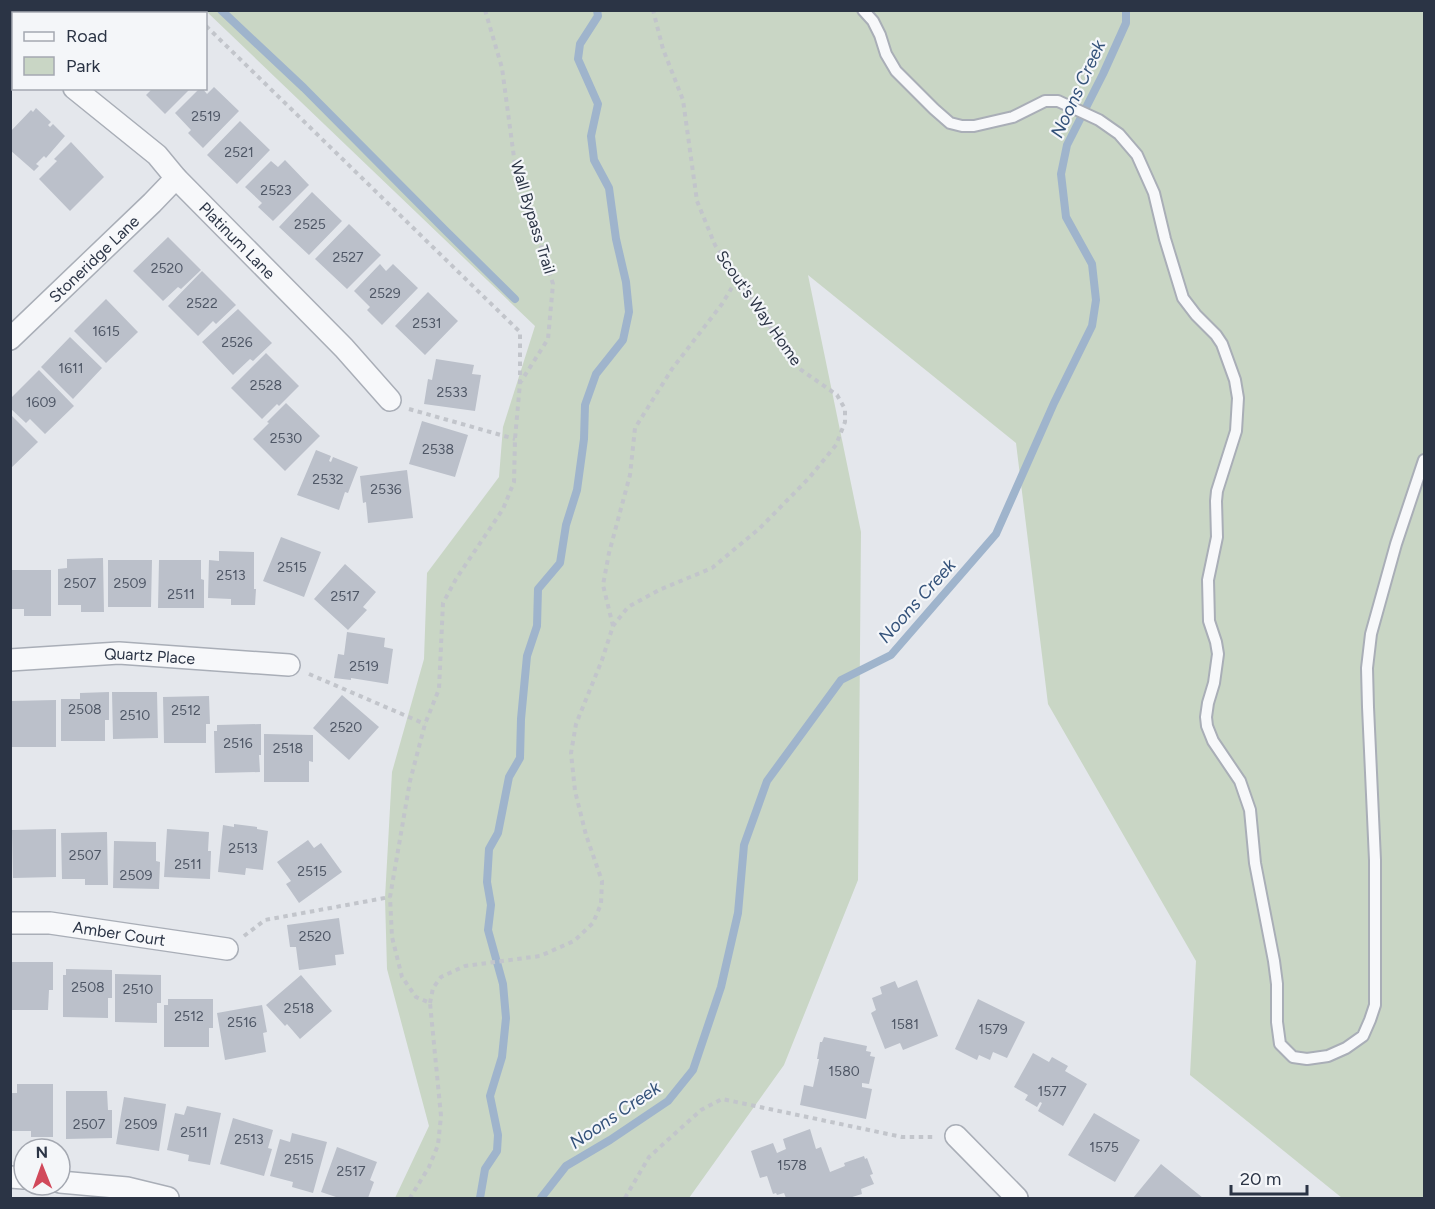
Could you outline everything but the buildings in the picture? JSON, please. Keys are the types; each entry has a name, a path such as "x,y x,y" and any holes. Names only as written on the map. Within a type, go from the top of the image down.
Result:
{"street":[{"name":"Platinum Lane","path":"76,90 157,155 176,178 344,348 390,400"},
{"name":"Stoneridge Lane","path":"10,339 176,178"},
{"name":"Quartz Place","path":"10,660 119,653 289,665"},
{"name":"Amber Court","path":"10,923 50,923 227,949"},
{"path":"956,1136 1017,1198"},
{"path":"72,1183 127,1188 168,1198"}],"lane":[{"path":"864,10 873,21 886,54 896,71 950,123 974,126 1014,117 1045,101 1058,101 1099,120 1119,134 1137,155 1154,193 1183,298 1196,315 1216,334 1222,344 1238,398 1236,431 1217,491 1217,537 1208,580 1209,621 1218,654 1214,683 1208,703 1207,726 1213,741 1240,780 1250,810 1255,863 1277,984 1277,1022 1280,1044 1293,1057 1307,1059 1328,1056 1346,1048 1363,1036 1375,1005 1375,860 1367,668 1371,634 1377,611 1396,543 1425,460"}],"path":[{"name":"Wall Bypass Trail","path":"484,10 502,68 515,165 553,284 548,339 520,383"},
{"name":"Scout's Way Home","path":"430,1002 433,988 441,977 465,966 540,956 574,941 593,923 601,904 602,881 586,834 575,791 571,753 576,724 613,626 628,607 659,590 712,568 760,528 836,445 845,422 845,409 837,395 797,367 715,245 698,201 683,100 663,49 653,10"},
{"path":"207,27 520,332 520,383 514,482 502,509 456,579 444,603 439,689 425,724 410,781 390,897 392,937 402,977 416,997 430,1002 441,1116 438,1146 429,1167 410,1198"},
{"path":"613,626 603,585 609,553 630,475 635,428 672,369 722,304 737,279"},
{"path":"390,400 411,410 515,439"},
{"path":"289,665 425,724"},
{"path":"227,949 265,920 390,897"},
{"path":"625,1198 649,1157 701,1110 722,1099 902,1137 956,1136"}],"green space":[{"path":"206,11 1424,11 1424,1198 1342,1198 1190,1075 1196,961 1048,704 1016,443 808,275 861,532 858,880 784,1065 689,1198 395,1198 429,1126 387,969 385,898 392,772 424,659 427,573 499,477 503,427 535,326"}],"waterway":[{"path":"221,10 304,88 515,299"},
{"path":"480,1198 485,1169 497,1151 498,1135 490,1096 502,1057 506,1018 503,984 488,930 491,905 487,882 489,849 498,833 509,777 520,758 527,656 537,626 538,589 560,563 566,525 577,490 584,439 585,405 596,374 623,340 629,312 626,282 616,239 609,188 594,160 591,136 598,104 578,59 580,44 598,16 597,10"},
{"name":"Noons Creek","path":"541,1198 566,1166 668,1101 693,1070 721,987 738,913 744,845 767,781 841,680 891,655 996,534 1054,403 1092,326 1096,300 1092,264 1066,217 1061,174 1067,145 1126,23 1126,10"}]}
